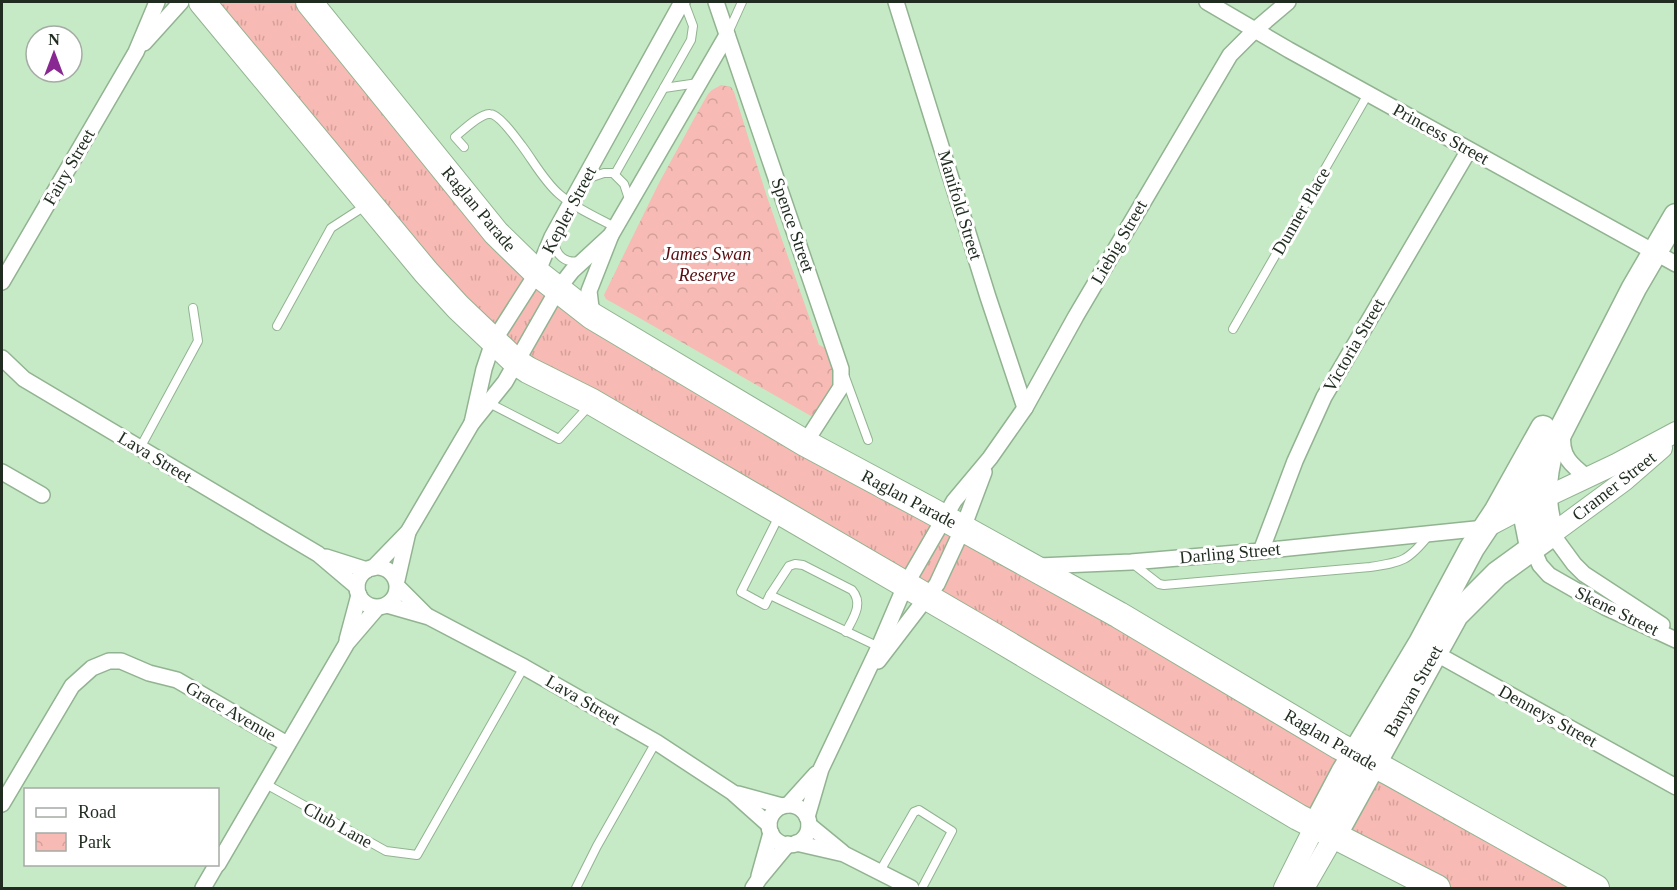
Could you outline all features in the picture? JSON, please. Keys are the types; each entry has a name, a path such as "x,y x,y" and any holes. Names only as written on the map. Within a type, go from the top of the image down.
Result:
{"highway":[{"path":"202,2 426,272 493,342 516,362 592,402 1325,831 1437,888"},
{"name":"Raglan Parade","path":"309,2 496,233 537,273 592,316 805,443 1119,615 1364,760 1596,888"}],"main road":[{"path":"1542,541 1523,508 1525,474 1634,288 1665,258 1676,216"},
{"path":"1542,541 1547,520 1545,498 1553,426"},
{"name":"Banyan Street","path":"1325,831 1428,648 1479,538 1553,426"},
{"path":"1479,538 1481,561 1490,580"},
{"name":"Banyan Street","path":"1428,648 1490,580 1542,541"}],"street":[{"name":"Fairy Street","path":"2,282 136,52 157,2"},
{"name":"Fairy Street","path":"136,52 182,2"},
{"name":"Kepler Street","path":"472,423 484,369 493,342 537,273 554,233 683,2"},
{"name":"Spence Street","path":"716,2 841,369 841,387 805,443"},
{"name":"Manifold Street","path":"896,2 1025,408"},
{"name":"Princess Street","path":"1207,2 1665,258"},
{"name":"Liebig Street","path":"808,821 821,769 879,647 916,592 937,584 953,523 954,501 990,458 1025,408 1076,316 1230,55 1288,2"},
{"name":"Kepler Street","path":"592,316 589,291 613,231 727,35"},
{"name":"Victoria Street","path":"1261,551 1300,450 1324,397 1469,150"},
{"name":"Kepler Street","path":"370,569 408,532 472,423 489,403 516,362 558,289 613,231"},
{"name":"Lava Street","path":"2,358 24,379"},
{"name":"Lava Street","path":"2,371 24,379 318,554 358,591"},
{"path":"1553,426 1565,457 1588,478"},
{"name":"Cramer Street","path":"1479,538 1523,508 1676,434"},
{"name":"Cramer Street","path":"1542,541 1624,481 1676,434"},
{"name":"Liebig Street","path":"865,677 916,592 990,458"},
{"path":"2,472 42,495"},
{"name":"Kepler Street","path":"397,583 408,532"},
{"name":"Darling Street","path":"1429,535 1451,539 1479,538"},
{"name":"Darling Street","path":"1030,566 1131,562 1429,535 1479,538"},
{"name":"Skene Street","path":"1542,541 1544,570 1560,582"},
{"name":"Skene Street","path":"1542,541 1584,574 1676,634"},
{"name":"Lava Street","path":"318,554 370,569"},
{"path":"219,861 347,643 382,607 396,597 397,583 387,569 370,569 360,576 347,643"},
{"name":"Skene Street","path":"1490,580 1507,569 1537,570 1605,607 1676,640"},
{"name":"Lava Street","path":"397,583 429,617"},
{"path":"358,591 364,603 382,607"},
{"name":"Lava Street","path":"382,607 429,617 525,667 656,742 732,792 770,829"},
{"name":"Denneys Street","path":"1428,648 1676,787"},
{"name":"Grace Avenue","path":"2,804 72,686 92,668 109,661 121,661 149,673 177,680 287,744"},
{"name":"Liebig Street","path":"785,806 821,769"},
{"name":"Lava Street","path":"732,792 785,806"},
{"path":"756,884 772,813 785,806 799,808 808,821 844,854"},
{"path":"756,884 792,844 805,836 808,821"},
{"path":"770,829 778,842 844,854 911,888"},
{"name":"Banyan Street","path":"1284,888 1325,831"},
{"name":"Banyan Street","path":"1304,888 1325,831"},
{"path":"203,888 216,866"}],"lane":[{"path":"615,174 692,35 692,21 683,2"},
{"path":"727,35 742,2"},
{"path":"664,88 698,83"},
{"name":"Dunner Place","path":"1233,329 1368,94"},
{"path":"464,147 455,137 483,115 496,116 542,176 558,193 613,231"},
{"path":"585,179 604,173 615,174 624,184 630,201"},
{"path":"277,326 331,228 369,203"},
{"path":"554,233 555,248 562,258 575,262 584,260"},
{"path":"140,448 198,341 193,308"},
{"path":"839,360 868,440"},
{"path":"489,403 559,439 592,402"},
{"path":"780,513 741,592 765,605 789,566 803,565 852,590 856,595 858,603 856,612 846,632"},
{"path":"1131,562 1159,584 1172,585 1397,563 1416,551 1429,535"},
{"path":"771,594 879,647"},
{"name":"Club Lane","path":"264,783 386,851 417,855 525,667"},
{"path":"576,888 656,742"},
{"path":"880,871 914,812 919,810 952,831 922,888"}],"green space":[{"path":"203,2 309,2 537,273 1596,888 1430,888 524,367"},
{"name":"James Swan Reserve","path":"721,85 731,87 734,92 767,197 819,345 830,350 841,369 818,420 606,299 604,295 659,183 695,117 708,94"}]}
